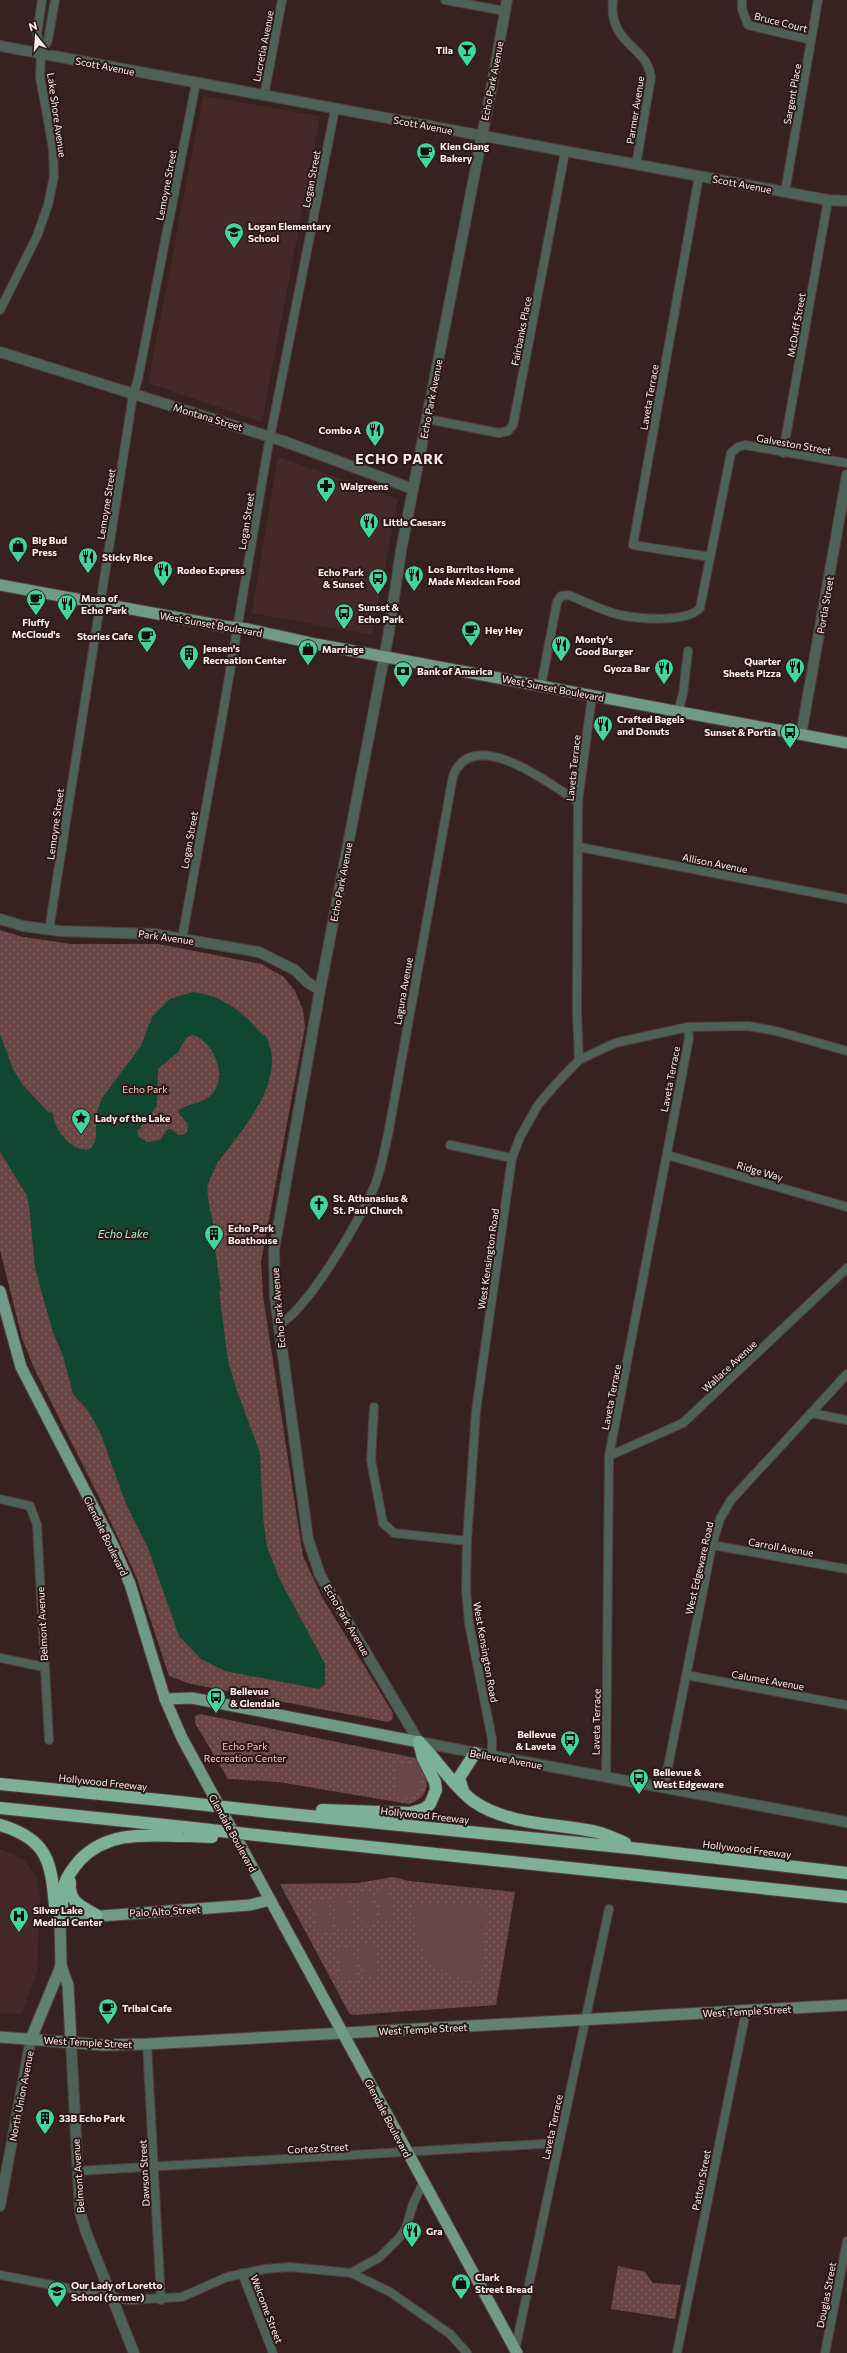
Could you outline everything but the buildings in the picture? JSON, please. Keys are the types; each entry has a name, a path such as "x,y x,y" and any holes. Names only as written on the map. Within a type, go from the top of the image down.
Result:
{"highway":[{"path":"419,1742 438,1760 465,1794 499,1814 528,1822 598,1832 640,1849"},
{"path":"269,1812 343,1810 410,1813 424,1809 430,1804 436,1790 435,1782 423,1758 419,1742"},
{"path":"465,1794 459,1778 475,1754"},
{"name":"Hollywood Freeway","path":"0,1784 640,1849 847,1873"},
{"path":"0,1808 187,1832 284,1838 847,1897"},
{"path":"0,1825 27,1835 47,1857 53,1877 56,1912 60,1918"},
{"path":"60,1918 65,1883 72,1870 84,1856 103,1843 126,1836 187,1832"},
{"path":"84,1856 72,1873 69,1890 76,1904 96,1915"}],"main road":[{"name":"West Sunset Boulevard","path":"0,585 100,604 238,627 384,657 847,743"},
{"name":"Glendale Boulevard","path":"0,1291 21,1368 113,1545 130,1584 165,1698 182,1738 423,2183 516,2351"},
{"name":"Bellevue Avenue","path":"165,1698 192,1698 419,1742"},
{"name":"Palo Alto Street","path":"60,1918 250,1905 270,1900"},
{"name":"Belmont Avenue","path":"60,1918 61,1966 68,1985 71,2042"},
{"name":"North Union Avenue","path":"31,2039 53,1981 61,1966"},
{"name":"West Temple Street","path":"0,2037 103,2045 147,2044 847,2005"}],"street":[{"name":"Lake Shore Avenue","path":"0,310 38,236 48,205 54,176 54,148 40,78 40,54 37,34 42,0"},
{"name":"Lake Shore Avenue","path":"40,54 48,40 55,0"},
{"name":"Lucretia Avenue","path":"264,96 282,0"},
{"path":"445,0 505,11"},
{"name":"Echo Park Avenue","path":"419,1742 320,1575 311,1552 278,1326 273,1281 274,1250 320,990 384,657 413,489 507,0"},
{"name":"Parmer Avenue","path":"613,0 613,18 621,37 646,62 650,70 651,77 636,165"},
{"name":"Bruce Court","path":"742,0 742,9 748,25 811,40"},
{"name":"Sargent Place","path":"785,192 818,0"},
{"name":"Scott Avenue","path":"0,46 481,137 828,200 847,201"},
{"name":"Lemoyne Street","path":"49,930 133,395 138,379 196,83"},
{"name":"Logan Street","path":"182,938 238,627 270,437 334,108"},
{"name":"Fairbanks Place","path":"427,419 499,432 508,431 513,425 564,152"},
{"name":"Laveta Terrace","path":"699,176 633,545 710,557"},
{"name":"McDuff Street","path":"783,453 828,200"},
{"name":"Montana Street","path":"0,352 270,437 413,489"},
{"name":"Galveston Street","path":"710,557 731,453 738,447 745,445 783,453 847,463"},
{"name":"Portia Street","path":"801,735 847,475"},
{"path":"541,686 557,602 560,596 569,595 620,615 654,618 685,617 695,614 700,608 710,557"},
{"path":"678,712 683,694 688,651"},
{"name":"Laveta Terrace","path":"579,1060 577,1012 579,847 578,802 592,696"},
{"name":"Laguna Avenue","path":"278,1326 288,1320 303,1304 360,1218 376,1184 388,1135 451,784 456,767 467,757 477,755 500,758 531,773 578,802"},
{"name":"Allison Avenue","path":"579,847 847,899"},
{"name":"Park Avenue","path":"0,920 49,930 86,933 124,932 182,938 260,952 295,970 307,982 320,990"},
{"name":"Laveta Terrace","path":"606,1777 609,1456 689,1038 688,1026"},
{"name":"West Kensington Road","path":"492,1757 492,1739 469,1623 466,1590 467,1541 476,1411 512,1158 520,1137 538,1105 579,1060 615,1043 688,1026 748,1026 776,1032 847,1052"},
{"path":"450,1145 512,1158"},
{"name":"Ridge Way","path":"667,1155 847,1207"},
{"name":"Wallace Avenue","path":"609,1456 683,1424 847,1268"},
{"name":"West Edgeware Road","path":"664,1787 712,1545 720,1519 731,1500 847,1374"},
{"path":"374,1407 371,1460 383,1523 394,1534 467,1541"},
{"path":"811,1412 847,1420"},
{"name":"Belmont Avenue","path":"0,1499 25,1504 32,1509 37,1525 49,1740"},
{"name":"Carroll Avenue","path":"712,1545 847,1570"},
{"path":"0,1658 44,1667"},
{"name":"Calumet Avenue","path":"686,1675 847,1705"},
{"name":"Bellevue Avenue","path":"419,1742 475,1754 664,1787 847,1822"},
{"name":"Laveta Terrace","path":"516,2351 609,1909"},
{"name":"Patton Street","path":"676,2353 746,2011"},
{"name":"North Union Avenue","path":"0,2206 31,2039"},
{"name":"Belmont Avenue","path":"71,2042 80,2212 86,2232 134,2353"},
{"name":"Dawson Street","path":"147,2044 161,2300"},
{"name":"Cortez Street","path":"77,2171 559,2143"},
{"path":"351,2273 380,2257 399,2238 406,2228 413,2204 423,2183"},
{"name":"Douglas Street","path":"825,2353 847,2241"},
{"path":"0,2275 129,2300 161,2300 182,2297 242,2273 290,2267 351,2273 390,2292 450,2334 467,2353"},
{"name":"Welcome Street","path":"242,2273 273,2353"}],"shaded area":[{"name":"Logan Elementary School","path":"203,96 320,116 262,422 148,383"},
{"path":"278,457 398,499 372,635 252,613"},
{"name":"Silver Lake Medical Center","path":"0,1849 23,1859 36,1876 40,1894 37,1971 22,2014 0,2013"}],"green space":[{"name":"Echo Park","path":"0,930 23,937 72,944 158,944 261,964 284,977 295,991 303,1010 305,1027 261,1262 263,1296 303,1556 322,1597 393,1713 392,1720 388,1722 191,1684 169,1676 136,1576 99,1497 34,1368 22,1338 0,1250"},
{"name":"Echo Park Recreation Center","path":"200,1714 415,1758 423,1771 427,1784 426,1790 418,1800 409,1804 279,1782 228,1779 195,1723 195,1716"},
{"path":"416,1762 421,1778 419,1790 410,1797 394,1796 398,1763 409,1765"},
{"path":"393,1877 409,1881 515,1892 496,2005 353,2015 349,2013 280,1884 358,1883"},
{"path":"388,1889 393,1920 382,1922 377,1891"},
{"path":"371,1892 377,1924 362,1926 357,1894"},
{"path":"348,1896 353,1928 338,1930 333,1898"},
{"path":"327,1899 333,1931 318,1934 313,1902"},
{"path":"413,1903 483,1906 487,1911 481,1982 464,1979 450,1974 438,1967 429,1958 422,1947 417,1934"},
{"path":"373,1943 379,1975 364,1978 359,1946"},
{"path":"352,1947 358,1979 343,1982 337,1950"},
{"path":"618,2266 645,2272 653,2283 681,2285 675,2319 611,2309"}],"water":[{"name":"Echo Lake","path":"193,992 214,997 223,1001 232,1006 249,1020 263,1036 265,1035 271,1051 272,1068 260,1103 239,1135 218,1162 207,1188 211,1215 216,1232 213,1233 228,1361 236,1388 260,1453 263,1517 267,1547 280,1580 325,1664 325,1684 319,1689 225,1671 201,1659 179,1636 148,1548 126,1504 100,1432 89,1412 73,1394 63,1356 53,1333 35,1268 29,1205 26,1194 0,1152 0,1034 13,1069 22,1084 49,1113 51,1111 57,1128 65,1139 76,1147 87,1149 92,1147 96,1137 96,1114 102,1098 141,1046 152,1017 170,999","holes":["193,1035 208,1045 217,1062 219,1072 215,1090 209,1097 202,1101 185,1106 178,1111 188,1128 185,1134 178,1135 171,1129 168,1129 160,1140 147,1142 139,1137 137,1132 157,1106 158,1069 178,1052 187,1037"]}],"place":[{"name":"Tila","path":"467,67"},
{"name":"Kien Giang Bakery","path":"426,169"},
{"name":"Logan Elementary School","path":"234,249"},
{"name":"Combo A","path":"375,447"},
{"name":"Walgreens","path":"326,503"},
{"name":"Little Caesars","path":"369,539"},
{"name":"Big Bud Press","path":"18,563"},
{"name":"Sticky Rice","path":"88,574"},
{"name":"Rodeo Express","path":"163,587"},
{"name":"Los Burritos Home Made Mexican Food","path":"414,592"},
{"name":"Echo Park & Sunset","path":"378,595"},
{"name":"Fluffy McCloud's","path":"36,616"},
{"name":"Masa of Echo Park","path":"67,621"},
{"name":"Sunset & Echo Park","path":"344,630"},
{"name":"Hey Hey","path":"471,647"},
{"name":"Stories Cafe","path":"147,653"},
{"name":"Monty's Good Burger","path":"561,662"},
{"name":"Marriage","path":"308,666"},
{"name":"Jensen's Recreation Center","path":"189,671"},
{"name":"Quarter Sheets Pizza","path":"795,684"},
{"name":"Gyoza Bar","path":"664,685"},
{"name":"Bank of America","path":"403,688"},
{"name":"Crafted Bagels and Donuts","path":"603,742"},
{"name":"Sunset & Portia","path":"790,749"},
{"name":"Lady of the Lake","path":"81,1135"},
{"name":"St. Athanasius & St. Paul Church","path":"319,1221"},
{"name":"Echo Park Boathouse","path":"214,1251"},
{"name":"Bellevue & Glendale","path":"216,1714"},
{"name":"Bellevue & Laveta","path":"570,1757"},
{"name":"Bellevue & West Edgeware","path":"639,1795"},
{"name":"Silver Lake Medical Center","path":"19,1933"},
{"name":"Tribal Cafe","path":"108,2025"},
{"name":"33B Echo Park","path":"45,2135"},
{"name":"Gra","path":"412,2248"},
{"name":"Clark Street Bread","path":"461,2300"},
{"name":"Our Lady of Loretto School (former)","path":"57,2308"}],"district":[{"name":"ECHO PARK","path":"400,459"}]}
